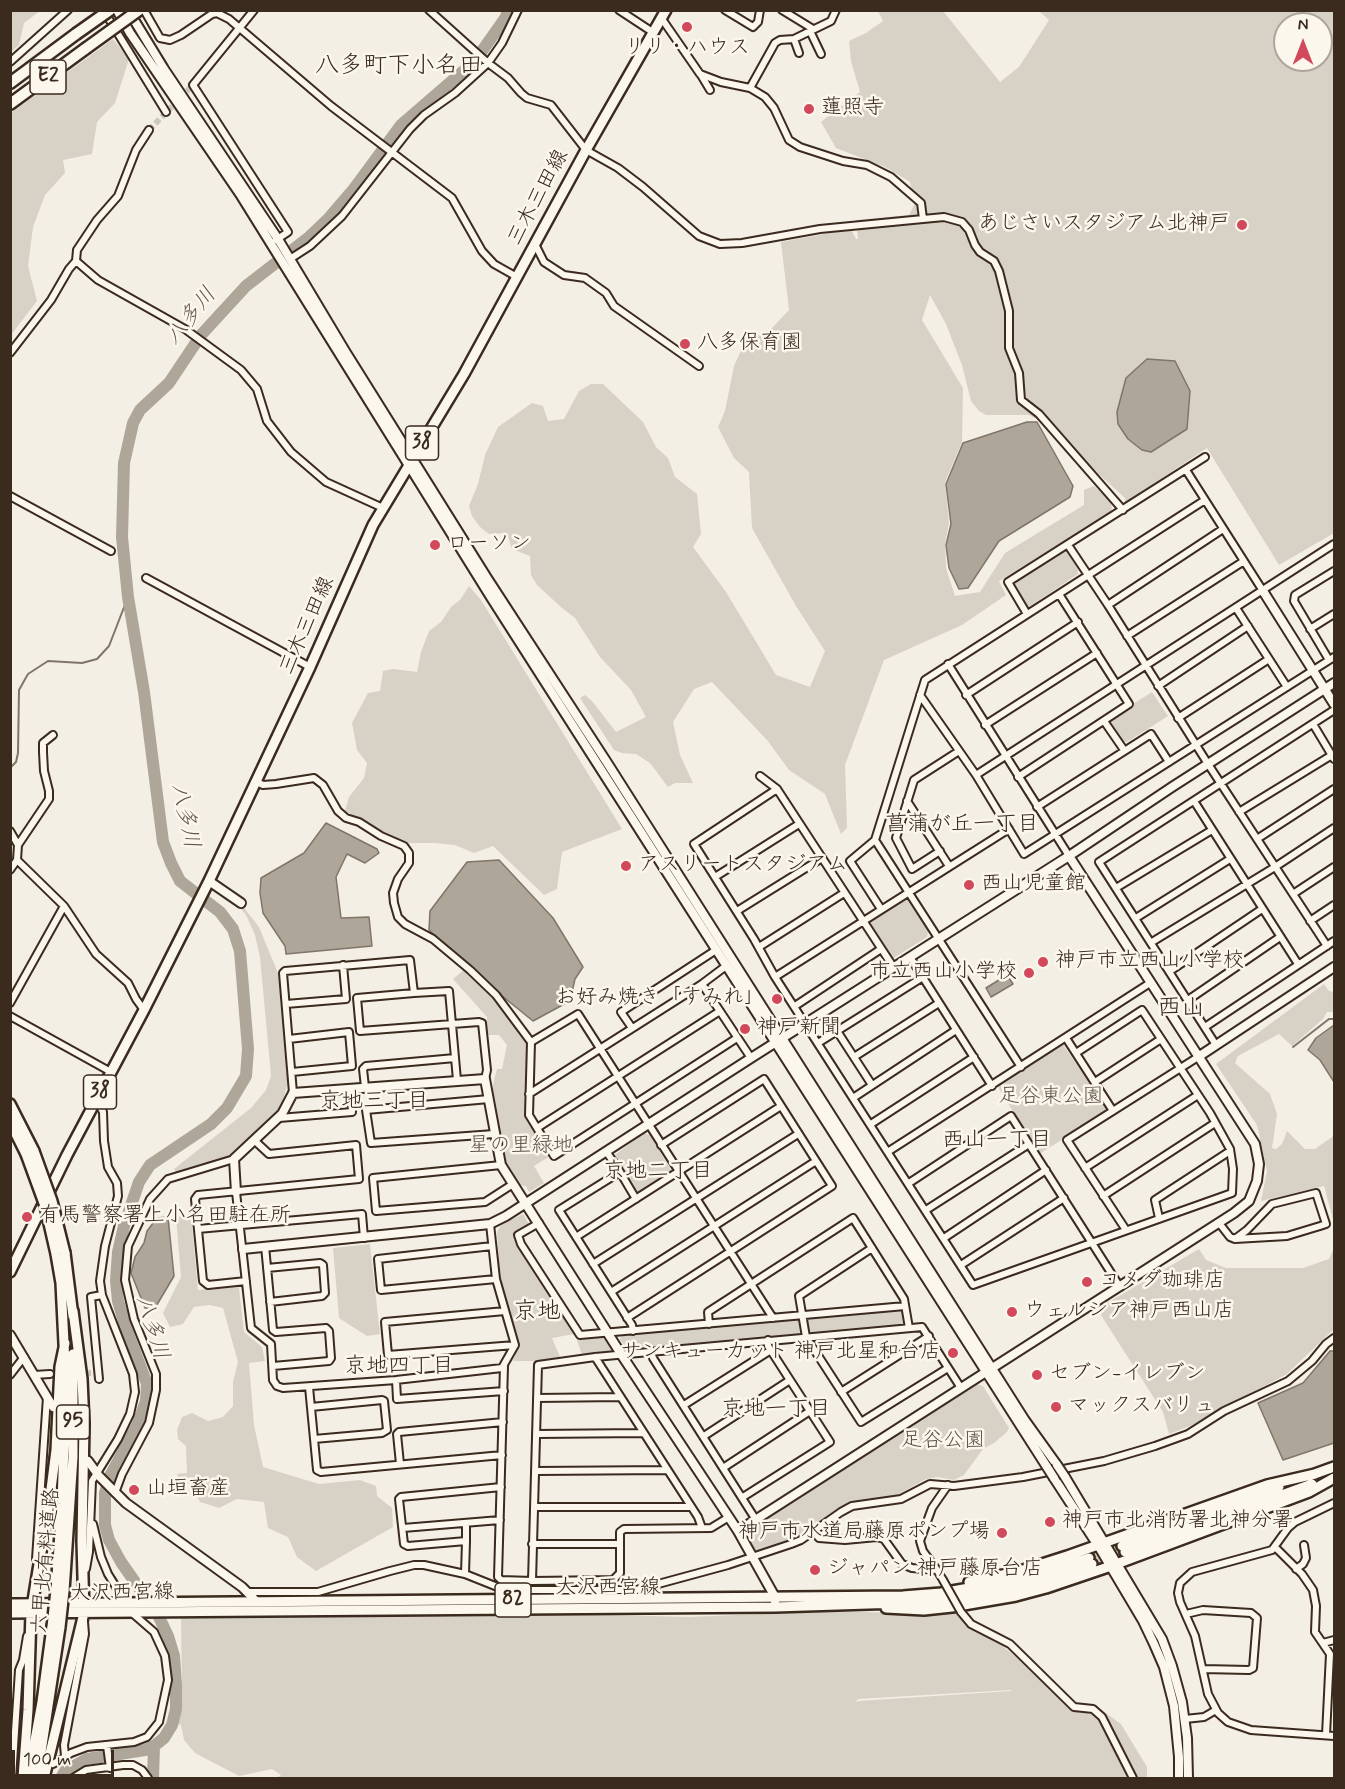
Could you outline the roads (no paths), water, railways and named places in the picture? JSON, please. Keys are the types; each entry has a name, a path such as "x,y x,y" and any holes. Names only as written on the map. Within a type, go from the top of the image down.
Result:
{"highway":[{"name":"E2","path":"10,83 110,10"},
{"name":"E2","path":"10,104 139,10"}],"main road":[{"name":"三木三田線","path":"10,1272 206,885 310,667 360,552 383,508 464,374 586,150 664,15"},
{"name":"六甲北有料道路","path":"10,1104 30,1152 61,1253 72,1311 73,1457 48,1716 37,1779"},
{"name":"六甲北有料道路","path":"10,1122 30,1152"},
{"name":"六甲北有料道路","path":"60,1591 65,1445 65,1343 61,1253"},
{"path":"44,1779 84,1608 82,1541 84,1424 82,1379 72,1311"},
{"name":"95","path":"32,1608 56,1450 60,1367 65,1343"},
{"path":"867,1601 1017,1572 1267,1485 1335,1467"},
{"path":"1315,1473 1123,1549 1335,1477"},
{"path":"867,1601 890,1610 924,1610 981,1603 1046,1588 1299,1496 1335,1477"},
{"name":"大沢西宮線","path":"10,1604 32,1608 84,1608 867,1601 941,1593 1031,1577 1090,1561"},
{"name":"大沢西宮線","path":"162,1607 257,1602 775,1602"},
{"path":"16,1778 28,1710 32,1608"},
{"name":"大沢西宮線","path":"10,1613 32,1608"},
{"name":"六甲北有料道路","path":"28,1779 56,1627"}],"street":[{"path":"10,62 68,10"},
{"path":"104,10 166,112"},
{"path":"117,10 130,33 240,194 283,265 600,751 778,1041 989,1369 1047,1467 1102,1544"},
{"path":"128,10 164,69 278,239 492,599 726,966 778,1041"},
{"path":"144,10 160,38 165,40 175,39 212,14 217,13 229,19 331,106 452,198 482,251 494,264 517,277"},
{"path":"254,10 193,86 288,232 270,244"},
{"path":"429,10 508,78 527,98 551,105 586,150 618,168 643,187 699,237 720,244 742,243 820,229 923,219 944,218 962,222 966,225 980,252 994,261 999,271 1009,311 1009,348 1019,373 1021,400 1039,414 1123,510"},
{"path":"290,259 310,246 342,216 424,116 455,93 488,63 506,35 518,10"},
{"path":"619,10 654,33"},
{"path":"725,10 753,27 758,22 760,10"},
{"path":"782,10 811,30 821,54"},
{"path":"794,18 799,10"},
{"path":"750,88 775,43 780,40 794,39 831,21 836,10"},
{"path":"664,15 710,90"},
{"path":"794,39 799,53"},
{"path":"700,74 721,82 750,88 765,97 774,108 789,140 800,147 843,161 867,165 885,174 921,203 923,219"},
{"path":"10,353 51,300 76,261 77,250 97,220 118,196 136,150 149,130"},
{"path":"535,244 544,262 564,275 585,278 606,293 614,306 699,366"},
{"path":"76,261 98,280 185,329 241,370 257,389 267,420 275,434 297,458 326,482 383,508"},
{"path":"1027,614 1008,582 1205,457"},
{"path":"1186,470 1335,704"},
{"path":"10,496 111,551"},
{"path":"881,909 850,861 875,840 925,680 1205,500"},
{"path":"1108,604 1223,529"},
{"path":"976,775 1335,544"},
{"path":"1068,545 1327,946"},
{"path":"1127,636 1244,561"},
{"path":"920,695 976,775 1024,854 1332,658 1310,629 1294,601 1295,595 1335,571"},
{"path":"146,578 310,667"},
{"path":"1018,777 1129,704 1059,594"},
{"path":"1236,608 1287,687"},
{"path":"1310,629 1335,614"},
{"path":"966,695 1078,622"},
{"path":"1158,686 1248,626"},
{"path":"986,724 1097,653"},
{"path":"1178,718 1269,658"},
{"path":"738,1531 1219,1223 1249,1201 1257,1181 1259,1164 1255,1144 1037,807 948,664"},
{"path":"243,1249 490,1224 527,1204 647,1124 938,940 1335,683"},
{"path":"1216,1044 1099,862 1335,710"},
{"path":"1104,721 1124,750"},
{"path":"1239,812 1333,757 1313,724"},
{"path":"1037,807 1151,734 1169,762"},
{"path":"10,870 17,860 18,845 49,799 42,752 43,744 52,735"},
{"path":"940,851 912,869 896,838 914,780 958,751"},
{"path":"760,776 777,789 894,968"},
{"path":"255,781 263,784 276,784 314,778 323,785 338,811 346,818 359,822 381,836 404,846 409,853 409,863 398,879 393,893 398,917 405,924 433,939 470,970 496,995 531,1042 529,1116 554,1156 738,1038"},
{"path":"777,789 694,844 759,947 775,977 889,1151 973,1285 1232,1193 1233,1169 1230,1151 1198,1095 1142,1010 1076,1053"},
{"path":"1257,839 1335,789"},
{"path":"907,801 949,866"},
{"path":"1194,801 1298,964"},
{"path":"715,877 799,824"},
{"path":"1152,942 1335,828"},
{"path":"775,977 1009,829"},
{"path":"1116,888 1212,830"},
{"path":"10,831 18,845"},
{"path":"875,840 1021,1067"},
{"path":"737,911 822,858"},
{"path":"1136,918 1230,859"},
{"path":"17,860 64,906 96,954 128,982 144,1010"},
{"path":"1293,894 1335,867"},
{"path":"206,885 241,903"},
{"path":"759,947 844,893"},
{"path":"1310,921 1335,905"},
{"path":"10,1004 64,906"},
{"path":"1170,971 1262,909"},
{"path":"1188,1000 1280,937"},
{"path":"1205,1027 1335,941"},
{"path":"795,1006 881,949"},
{"path":"632,1028 621,1012 716,950"},
{"path":"910,957 992,1086"},
{"path":"115,1493 122,1474 149,1423 156,1390 156,1374 134,1319 125,1280 128,1246 150,1199 168,1179 234,1159 279,1118 293,1093 283,973 285,970 410,960 414,993"},
{"path":"286,1004 346,999 343,965"},
{"path":"529,1094 702,984 726,966"},
{"path":"1125,1230 1067,1140 1335,968"},
{"path":"818,1043 923,977"},
{"path":"889,1151 1150,983"},
{"path":"702,984 751,1058"},
{"path":"457,1080 451,1024 449,991 357,998 360,1031 451,1024 479,1022 482,1023 487,1070 485,1079 501,1165 621,1354 738,1531 775,1602"},
{"path":"854,1057 939,1003"},
{"path":"537,1128 720,1011"},
{"path":"531,1042 578,1014 772,1318"},
{"path":"10,1016 111,1072"},
{"path":"853,1098 956,1030"},
{"path":"837,1031 872,1085"},
{"path":"289,1039 349,1032 352,1066 292,1072"},
{"path":"1066,1038 1113,1111"},
{"path":"1095,1083 1161,1040"},
{"path":"871,1124 974,1057"},
{"path":"365,1087 363,1069 366,1066 455,1058"},
{"path":"293,1093 485,1079"},
{"path":"627,1318 832,1186 764,1079 661,1145"},
{"path":"279,1118 352,1112 351,1088"},
{"path":"1085,1168 1198,1095"},
{"path":"84,1579 89,1552 92,1481 106,1462 118,1439 130,1414 135,1392 133,1374 102,1294 100,1281 105,1246 118,1196 117,1184 108,1167 103,1112 96,1099"},
{"path":"489,1099 366,1110 371,1143 494,1134"},
{"path":"576,1237 781,1107"},
{"path":"909,1183 1011,1116 1120,1287"},
{"path":"1103,1196 1215,1123"},
{"path":"593,1264 798,1134"},
{"path":"246,1281 208,1285 203,1281 195,1199 198,1195 359,1179 356,1145 269,1154 254,1140"},
{"path":"926,1210 1029,1144"},
{"path":"606,1151 636,1199"},
{"path":"1159,1218 1155,1200 1230,1151"},
{"path":"234,1159 250,1328 271,1344 273,1380 277,1386 283,1388 309,1387 396,1380 496,1369 504,1366"},
{"path":"611,1292 816,1161"},
{"path":"501,1165 374,1178 376,1211 485,1202 513,1184"},
{"path":"944,1238 1046,1170"},
{"path":"620,1172 559,1210 632,1325 633,1331"},
{"path":"1219,1223 1230,1237 1235,1239 1287,1236 1326,1224 1316,1193 1272,1203 1247,1230 1235,1239"},
{"path":"961,1265 1064,1198"},
{"path":"198,1229 362,1214 364,1238"},
{"path":"709,1324 708,1312 853,1218 904,1299 909,1328"},
{"path":"539,1223 518,1235 521,1244 580,1335 904,1306"},
{"path":"490,1224 496,1279 515,1345 504,1366 498,1577 501,1580 532,1581 613,1580 620,1574 620,1532 624,1528 711,1528 729,1517"},
{"path":"265,1246 273,1330 276,1332 326,1328 329,1331 331,1358 329,1361 273,1366"},
{"path":"492,1246 378,1258 381,1290 496,1279"},
{"path":"872,1248 799,1296 806,1337 861,1422 948,1368"},
{"path":"267,1268 320,1263 325,1293 322,1296 270,1302"},
{"path":"96,1375 91,1297 102,1294"},
{"path":"506,1311 386,1322 388,1355 515,1345"},
{"path":"532,1581 538,1365 651,1351 922,1327 961,1388"},
{"path":"10,1335 53,1407"},
{"path":"841,1392 928,1336"},
{"path":"249,1592 318,1592 414,1565 434,1566 465,1574 505,1590 636,1590 728,1565 801,1540 852,1506 901,1499 930,1484 987,1482 1073,1468 1155,1446 1188,1434 1224,1411 1288,1381 1335,1338"},
{"path":"742,1497 830,1442 771,1350 768,1340"},
{"path":"684,1405 771,1350"},
{"path":"651,1351 653,1358 756,1520"},
{"path":"10,1375 24,1357"},
{"path":"595,1357 702,1527"},
{"path":"989,1369 1065,1477 1143,1621 1164,1667 1175,1715 1179,1779"},
{"path":"34,1375 50,1374"},
{"path":"396,1380 397,1399 504,1391"},
{"path":"704,1436 790,1380"},
{"path":"309,1387 317,1470 321,1472 502,1455"},
{"path":"35,1590 47,1397"},
{"path":"537,1398 620,1397"},
{"path":"311,1407 382,1400 384,1401 387,1430 382,1433 314,1440"},
{"path":"723,1468 810,1412"},
{"path":"400,1464 399,1432 503,1422"},
{"path":"536,1434 643,1433"},
{"path":"88,1461 126,1503 249,1592 257,1602"},
{"path":"535,1471 667,1470"},
{"path":"948,1485 932,1508 920,1541 923,1551 938,1570 966,1620 978,1629 1010,1644 1074,1707 1093,1709 1102,1717 1132,1779"},
{"path":"466,1541 408,1546 404,1544 399,1499 501,1487"},
{"path":"52,1764 65,1756 87,1748 107,1747 147,1737 159,1722 168,1680 165,1656 154,1632 116,1590 101,1557 93,1528 90,1503"},
{"path":"1335,1503 1295,1522 1275,1547 1261,1554 1197,1570 1186,1575 1180,1583 1178,1593 1195,1636 1208,1694 1216,1710 1228,1722 1251,1730 1335,1736"},
{"path":"534,1508 690,1507"},
{"path":"403,1528 500,1520"},
{"path":"465,1574 466,1523"},
{"path":"814,1532 819,1538 845,1540 877,1537 884,1539 902,1564 912,1568 938,1570"},
{"path":"532,1544 620,1544"},
{"path":"1296,1569 1303,1564 1306,1558 1304,1545"},
{"path":"1275,1547 1313,1590 1316,1606 1314,1627 1330,1654 1326,1735"},
{"path":"1114,1565 1162,1639 1178,1683 1185,1719 1188,1779"},
{"path":"65,1756 64,1745 85,1634 84,1608"},
{"path":"1186,1614 1203,1610 1251,1614 1257,1618 1253,1668 1249,1670 1203,1669"},
{"path":"1323,1642 1335,1640"},
{"path":"1185,1719 1204,1717 1216,1710"},
{"path":"107,1747 110,1767"},
{"path":"74,1779 86,1770 133,1765 142,1770 148,1779"}],"waterway":[{"name":"八多川","path":"61,1778 65,1771 87,1759 145,1750 154,1746 164,1738 172,1725 176,1709 176,1685 174,1656 168,1636 158,1615 121,1562 109,1540 105,1525 105,1493 110,1476 137,1426 146,1401 147,1384 118,1301 116,1281 118,1252 139,1182 150,1165 211,1124 227,1108 246,1076 248,1049 240,951 233,929 220,912 180,881 163,842 144,692 128,597 122,537 124,463 133,423 140,410 169,383 201,335 246,286 308,238 329,218 353,190 401,125 475,61 506,17 508,10"},
{"path":"10,768 16,762 18,753 19,690 28,674 48,661 82,663 97,659 109,646 128,597"},
{"path":"1293,1047 1329,1019 1334,1019"},
{"path":"153,1778 154,1746"}],"tunnel":[{"path":"149,130 193,85"},
{"path":"78,1374 91,1373"},
{"path":"1089,1558 1122,1546"},
{"path":"1092,1564 1125,1552"}],"place":[{"name":"リリ・ハウス","path":"687,27"},
{"name":"蓮照寺","path":"809,109"},
{"name":"あじさいスタジアム北神戸","path":"1242,225"},
{"name":"八多保育園","path":"685,344"},
{"name":"ローソン","path":"435,545"},
{"name":"アスリートスタジアム","path":"626,866"},
{"name":"西山児童館","path":"969,885"},
{"name":"神戸市立西山小学校","path":"1043,962"},
{"name":"市立西山小学校","path":"1029,973"},
{"name":"お好み焼き「すみれ」","path":"777,999"},
{"name":"神戸新聞","path":"745,1029"},
{"name":"有馬警察署上小名田駐在所","path":"27,1217"},
{"name":"コメダ珈琲店","path":"1087,1282"},
{"name":"ウェルシア神戸西山店","path":"1012,1312"},
{"name":"サンキューカット 神戸北星和台店","path":"953,1353"},
{"name":"セブン-イレブン","path":"1037,1375"},
{"name":"マックスバリュ","path":"1056,1407"},
{"name":"山垣畜産","path":"134,1490"},
{"name":"神戸市北消防署北神分署","path":"1050,1522"},
{"name":"神戸市水道局藤原ポンプ場","path":"1002,1533"},
{"name":"ジャパン 神戸藤原台店","path":"815,1570"}],"district":[{"name":"八多町下小名田","path":"399,67"},
{"name":"菖蒲が丘一丁目","path":"962,825"},
{"name":"西山","path":"1181,1009"},
{"name":"京地三丁目","path":"374,1102"},
{"name":"西山一丁目","path":"997,1141"},
{"name":"京地二丁目","path":"658,1172"},
{"name":"京地","path":"537,1313"},
{"name":"京地四丁目","path":"399,1367"},
{"name":"京地一丁目","path":"776,1410"}],"park label":[{"name":"足谷東公園","path":"1051,1098"},
{"name":"星の里緑地","path":"521,1147"},
{"name":"足谷公園","path":"943,1442"}]}
